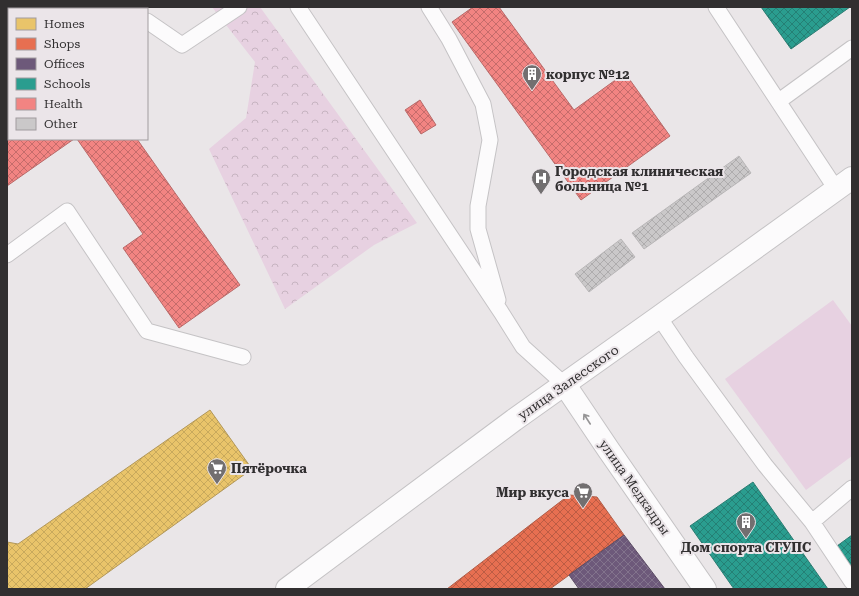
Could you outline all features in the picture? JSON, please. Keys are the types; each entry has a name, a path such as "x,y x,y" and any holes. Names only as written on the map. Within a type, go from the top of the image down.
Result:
{"main road":[{"name":"улица Залесского","path":"287,589 514,420 844,184"},
{"name":"улица Медкадры","path":"565,385 705,589"}],"lane":[{"path":"148,22 182,45 239,7"},
{"path":"298,7 523,347 565,385"},
{"path":"429,7 449,39 483,104 490,140 478,206 478,229 501,312"},
{"path":"716,7 779,101 844,184"},
{"path":"779,101 852,48"},
{"path":"7,255 67,210 147,331 243,357"},
{"path":"659,317 686,357 765,464 812,522 852,582"},
{"path":"812,522 852,488"}],"green space":[{"path":"212,7 260,7 417,223 374,245 285,309 209,149 246,118 255,62"},
{"path":"833,300 852,326 852,456 806,490 725,379"}],"building: Homes":[{"path":"210,410 252,469 85,589 7,589 7,542 18,544"}],"building: Shops":[{"path":"569,495 597,497 624,535 550,589 447,589"}],"building: Offices":[{"path":"624,535 665,589 579,589 569,575"}],"building: Schools":[{"path":"761,7 850,7 791,49"},
{"name":"Дом спорта СГУПС","path":"753,482 828,589 734,589 690,526"},
{"path":"852,535 852,567 837,546"}],"building: Health":[{"path":"7,7 44,7 8,8 8,46"},
{"name":"корпус №12","path":"473,7 499,7 574,110 625,73 670,136 581,200 452,22"},
{"path":"420,100 436,125 421,134 405,110"},
{"path":"7,117 8,140 73,140 7,186"},
{"path":"78,140 138,140 240,285 179,328 123,248 143,234"}],"building: Other":[{"path":"739,156 751,173 644,249 632,233"},
{"path":"621,239 635,257 589,292 575,274"}],"place":[{"name":"корпус №12","path":"532,91"},
{"name":"Городская клиническая больница №1","path":"541,195"},
{"name":"Пятёрочка","path":"217,485"},
{"name":"Мир вкуса","path":"583,509"},
{"name":"Дом спорта СГУПС","path":"746,539"}]}
